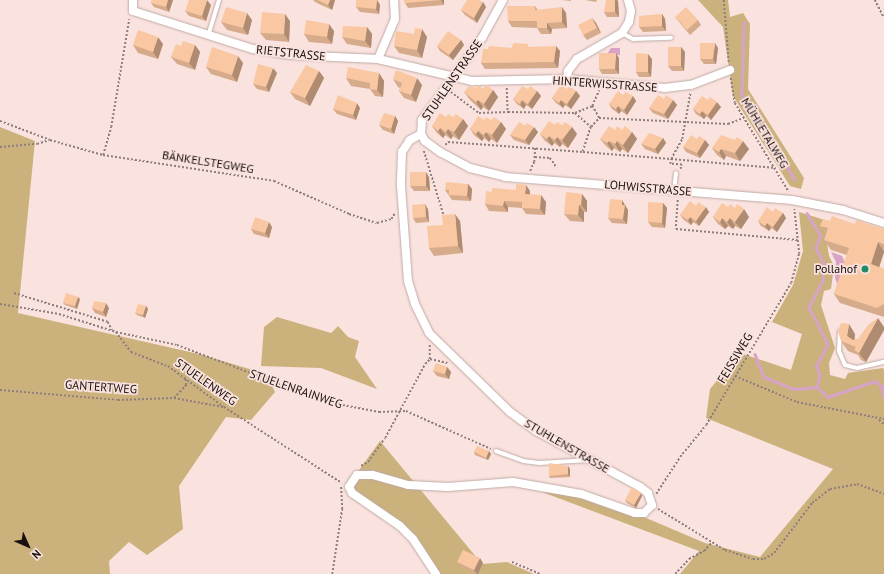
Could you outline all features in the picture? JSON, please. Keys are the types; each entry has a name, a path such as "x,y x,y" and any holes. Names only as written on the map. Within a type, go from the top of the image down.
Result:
{"street":[{"name":"RIETSTRASSE","path":"133,0 132,11 207,36 253,49 291,55 378,59 454,76"},
{"path":"378,59 395,19 394,0"},
{"name":"STUHLENSTRASSE","path":"503,0 490,27 426,113 420,127 423,138 410,140 402,152 402,206 408,281 415,304 429,333 510,412 538,432 640,487 652,502"},
{"path":"566,79 568,71 577,59 622,33 630,16 628,0"},
{"name":"HINTERWISSTRASSE","path":"454,76 472,81 566,79 650,88 691,85 730,70"},
{"name":"LOHWISSTRASSE","path":"423,138 440,152 470,168 505,177 792,200 843,210 884,223"},
{"path":"436,574 404,531 352,493 349,487 357,475 372,475 408,485 448,487 512,482 581,494 635,514 644,513 652,502"}],"lane":[{"path":"207,36 219,0"},
{"path":"622,33 633,39 671,38"},
{"path":"676,173 677,191"},
{"path":"841,325 838,343 841,360 845,365 857,368 884,362"},
{"path":"496,451 523,461 539,463 588,462 590,460"}],"path":[{"name":"MÜHLETALWEG","path":"724,0 730,70 735,103 776,168 792,200"},
{"path":"875,0 884,18"},
{"path":"103,155 111,126 127,24"},
{"path":"506,80 508,112"},
{"path":"449,90 479,113 575,113 592,106 602,83"},
{"path":"682,165 670,164 671,159 682,139 685,122 689,113 691,85"},
{"path":"592,106 599,118"},
{"path":"575,113 591,126"},
{"path":"583,152 591,126 599,118 728,124 744,118"},
{"path":"0,121 50,140"},
{"path":"423,138 423,147 445,222"},
{"name":"BÄNKELSTEGWEG","path":"0,147 37,144 50,140 103,155 274,181 349,214 377,223 391,218 402,206"},
{"path":"440,152 448,142 776,168"},
{"path":"530,170 535,148"},
{"path":"534,157 550,158 557,168"},
{"path":"677,191 676,229 798,240"},
{"name":"FEISSIWEG","path":"652,502 680,456 706,425 734,375 791,283 799,254 795,212"},
{"path":"14,292 108,322 112,330"},
{"name":"STUELENWEG","path":"0,304 59,314 116,332 131,352 168,366 224,407 343,483 340,488 342,509 332,574"},
{"name":"STUELENRAINWEG","path":"116,332 165,341 327,402 379,412 401,410 496,451"},
{"path":"368,462 401,410 425,364 430,359"},
{"path":"734,375 797,402 879,420 884,419"},
{"path":"174,398 186,385 185,377"},
{"name":"GANTERTWEG","path":"0,390 118,400 174,398 224,407"},
{"path":"879,420 884,424"},
{"path":"652,502 712,542 743,556 764,559 774,553 812,503 830,489 857,484 884,494"},
{"path":"675,574 689,559 704,551 712,542"},
{"path":"512,562 540,574"}],"shaded area":[{"path":"698,0 728,0 730,17 743,13 750,24 748,89 804,178 801,189 790,186 733,96 723,27"},
{"path":"611,48 620,48 620,55 607,54"},
{"path":"0,127 35,141 18,313 203,355 266,374 275,392 251,420 226,417 179,486 183,529 147,555 129,542 109,561 110,574 0,574"},
{"path":"799,212 828,221 826,237 829,256 834,266 831,289 824,291 821,305 835,348 829,363 830,375 845,379 848,373 883,368 884,370 884,574 680,574 699,551 542,492 599,498 705,543 760,557 833,469 706,418 710,389 740,353 791,370 802,334 772,322 793,285 803,251"},
{"path":"831,252 842,256 846,265 841,283 837,283 835,278 836,262"},
{"path":"277,317 331,333 338,326 348,337 359,341 355,357 377,389 321,368 261,366 264,327"},
{"path":"380,441 482,564 507,562 534,574 436,574 413,539 355,497 352,480"}],"building":[{"path":"152,0 168,0 166,7 151,3"},
{"path":"189,0 207,0 202,16 185,11"},
{"path":"318,0 330,0 328,5"},
{"path":"356,0 377,0 376,9 356,7"},
{"path":"404,0 441,0 405,3"},
{"path":"467,0 479,0 483,2 474,18 461,10"},
{"path":"606,0 615,0 615,12 604,12"},
{"path":"507,6 535,6 535,10 562,7 562,22 547,23 547,28 537,28 537,21 508,21"},
{"path":"226,7 247,13 243,28 221,22"},
{"path":"686,7 698,20 687,30 675,17"},
{"path":"262,12 285,14 284,34 260,33"},
{"path":"662,14 662,26 639,27 639,16"},
{"path":"592,18 597,28 583,35 578,25"},
{"path":"306,20 329,24 327,37 304,34"},
{"path":"343,26 367,27 365,41 342,37"},
{"path":"415,28 422,29 417,50 394,46 396,31 414,34"},
{"path":"138,30 158,37 153,52 133,45"},
{"path":"448,31 461,40 449,55 437,46"},
{"path":"183,41 195,45 189,63 171,57 176,44 181,46"},
{"path":"513,43 528,44 528,47 556,46 554,62 481,63 483,49 488,49 489,46 512,48"},
{"path":"700,43 715,43 713,59 700,59"},
{"path":"212,47 238,56 232,75 206,67"},
{"path":"668,47 681,47 681,66 668,66"},
{"path":"599,53 616,53 615,69 599,69"},
{"path":"636,53 648,54 648,72 636,72"},
{"path":"258,64 273,68 266,87 253,84"},
{"path":"306,65 319,71 305,98 290,92"},
{"path":"348,67 379,73 377,90 370,89 370,83 346,78"},
{"path":"396,70 417,78 411,95 399,91 402,83 393,79"},
{"path":"478,85 483,89 486,85 493,90 484,104 478,100 476,102 464,92 469,86 476,88"},
{"path":"561,85 567,89 569,86 576,91 567,104 561,100 559,103 552,98"},
{"path":"522,86 528,89 530,86 537,91 528,104 522,100 520,104 513,99"},
{"path":"618,91 623,95 626,92 633,96 624,110 618,106 616,109 609,104"},
{"path":"338,95 357,103 353,115 333,109"},
{"path":"658,95 664,99 666,95 673,100 664,114 649,108"},
{"path":"702,96 708,100 710,97 717,102 708,115 702,111 700,114 693,109"},
{"path":"384,113 395,116 391,129 379,125"},
{"path":"440,113 446,117 448,114 453,117 456,114 463,119 454,132 448,129 446,132 440,128 438,131 432,126"},
{"path":"478,116 484,120 486,117 491,120 494,117 501,122 492,135 486,132 484,135 478,131 476,134 470,129"},
{"path":"549,121 555,125 557,122 562,125 565,122 572,127 562,140 557,137 555,140 549,136 547,139 540,134"},
{"path":"519,122 525,126 527,123 534,127 525,140 510,135"},
{"path":"609,126 615,130 617,126 622,130 625,126 632,132 623,145 617,141 615,144 609,141 607,143 600,139"},
{"path":"649,133 663,138 655,149 641,144"},
{"path":"691,135 697,139 699,136 705,140 697,153 683,147"},
{"path":"721,135 735,140 737,137 743,141 735,153 721,149 719,152 712,148"},
{"path":"410,172 426,172 426,186 410,186"},
{"path":"446,182 468,184 467,196 449,195 449,190 445,190"},
{"path":"516,184 526,185 525,194 541,195 540,209 522,208 522,202 504,201 503,206 485,204 486,191 492,192 492,188 516,190"},
{"path":"566,192 582,194 578,215 564,214"},
{"path":"610,199 622,200 622,205 625,205 623,219 608,218"},
{"path":"690,201 696,206 698,202 706,207 696,221 690,217 688,220 680,215"},
{"path":"648,202 663,203 662,223 648,222"},
{"path":"722,203 728,207 730,204 735,208 737,204 744,209 735,222 730,218 727,222 722,218 720,222 713,217"},
{"path":"425,204 426,217 413,218 412,205"},
{"path":"767,207 773,212 775,208 783,213 773,227 767,223 765,226 758,221"},
{"path":"455,214 458,246 429,248 427,226 443,225 442,215"},
{"name":"Pollahof","path":"832,216 855,224 856,220 884,229 884,244 878,242 871,264 884,269 884,304 877,308 834,294 849,248 824,240 828,228 820,226 823,219 830,221"},
{"path":"255,217 269,222 265,233 251,229"},
{"path":"66,293 78,297 75,306 63,303"},
{"path":"94,301 106,303 103,312 92,308"},
{"path":"138,304 146,306 143,315 135,313"},
{"path":"878,318 859,353 854,350 856,347 841,341 838,332 841,323 849,324 847,336 853,340 858,339 868,325"},
{"path":"436,363 447,367 445,374 433,371"},
{"path":"477,446 489,451 486,458 474,452"},
{"path":"549,463 568,466 568,474 549,476"},
{"path":"632,487 641,493 634,505 625,500"},
{"path":"463,550 480,558 474,570 457,562"}],"waterway":[{"path":"744,22 742,95 759,114 794,179"},
{"path":"807,213 821,236 816,248 823,262 823,281 809,307 828,344 817,366 820,376 817,387 828,397 875,381 882,386 884,397"},
{"path":"755,354 764,377 794,389 817,387"}],"place":[{"name":"Pollahof","path":"865,269"}]}
